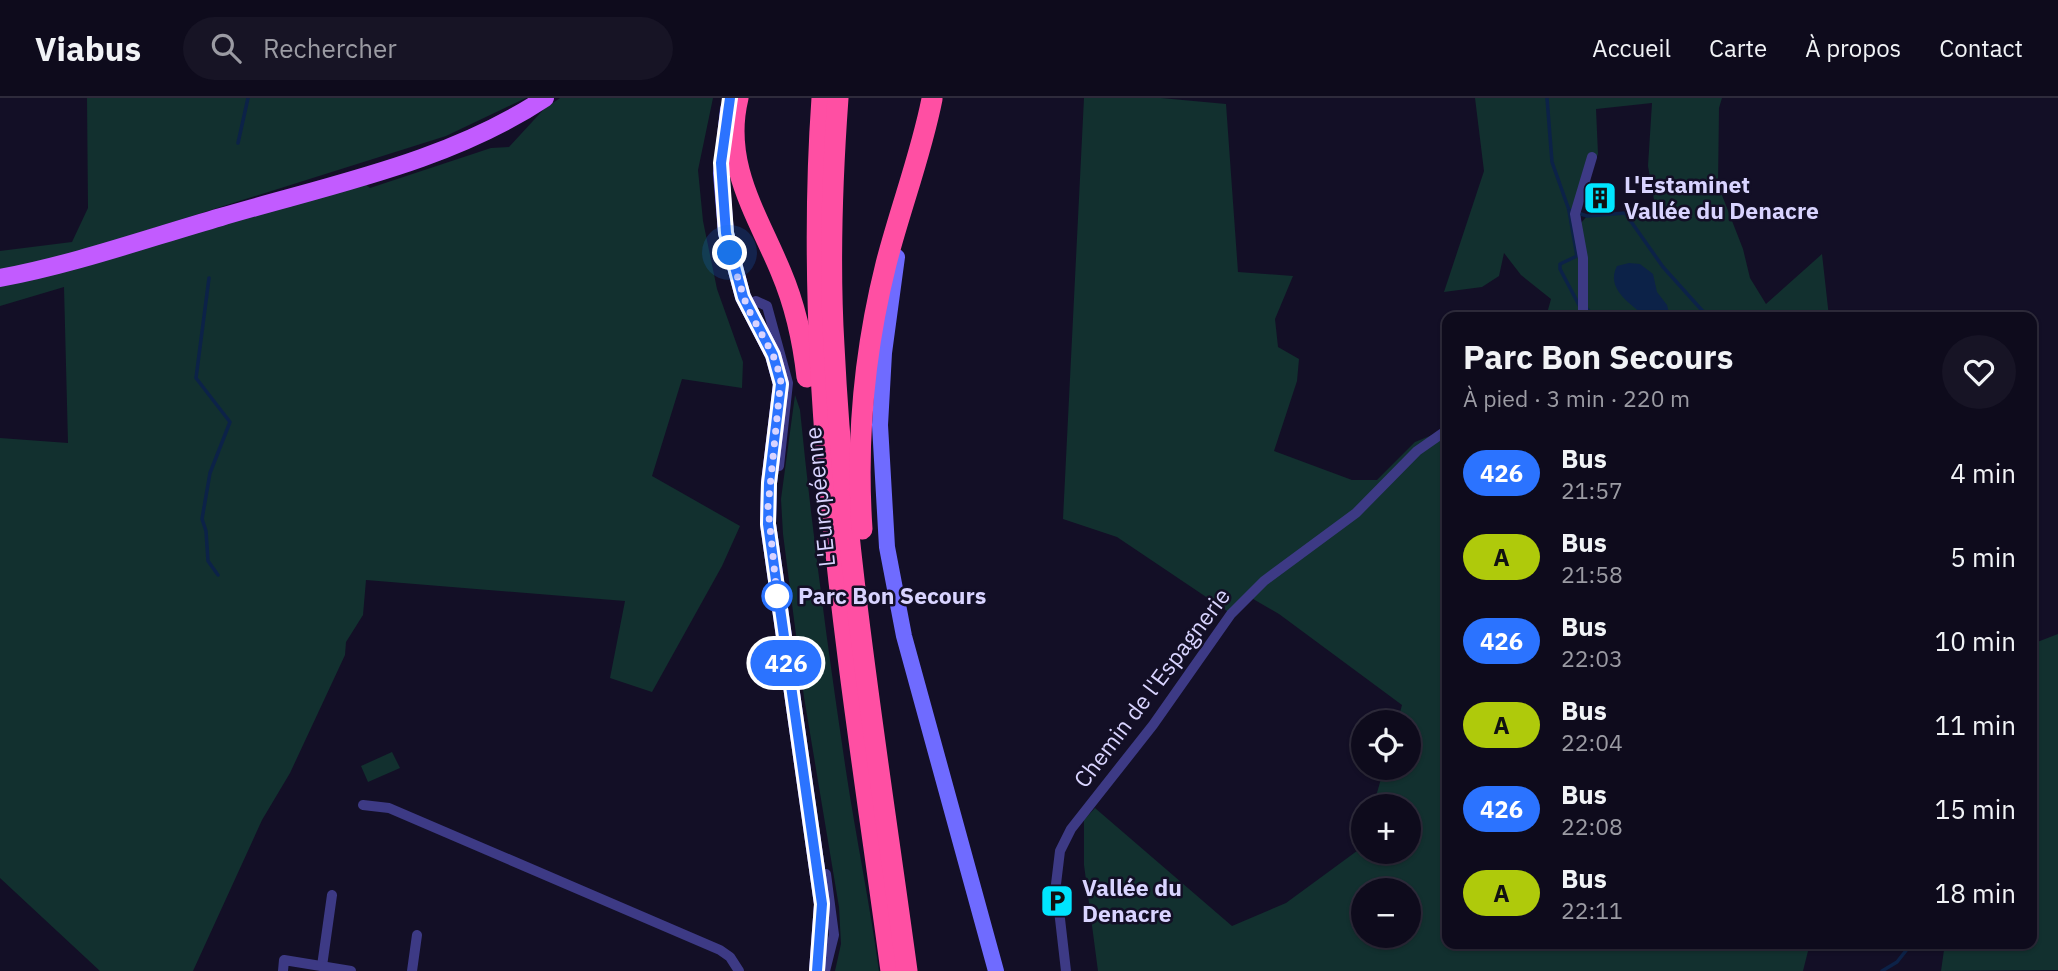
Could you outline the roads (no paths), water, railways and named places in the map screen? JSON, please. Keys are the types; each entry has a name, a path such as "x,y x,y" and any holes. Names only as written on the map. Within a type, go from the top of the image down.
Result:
{"highway":[{"path":"738,98 734,135 739,174 789,293 804,352 815,433 825,452"},
{"name":"L'Européenne","path":"822,98 816,294 825,452 891,971"},
{"name":"L'Européenne","path":"838,98 832,242 836,397 851,548 907,971"},
{"path":"883,788 861,503 861,411 867,349 878,296 932,99"}],"main road":[{"path":"0,278 75,259 419,157 482,133 545,98"},
{"path":"730,98 722,144 722,201 732,262 747,307 775,360 782,391 768,516 823,911 817,971"},
{"path":"932,99 925,152 897,261 886,332 880,425 883,500 889,556 904,636 996,971"}],"street":[{"path":"1583,312 1583,255 1575,224 1576,208 1592,157"},
{"path":"747,307 756,301 767,306 788,383 776,486 775,526 788,652"},
{"name":"Chemin de l'Espagnerie","path":"1066,971 1056,884 1060,851 1071,829 1140,743 1214,635 1245,599 1281,568 1356,513 1417,451 1442,434"},
{"path":"799,727 834,930 825,971"},
{"path":"363,805 389,808 720,950 730,957 739,971"},
{"path":"322,966 332,895"},
{"path":"412,971 417,935"},
{"path":"284,965 322,966 351,971"}],"water":[{"path":"1640,264 1653,274 1657,292 1669,312 1640,312 1627,301 1614,282 1617,266"}],"waterway":[{"path":"238,143 248,98"},
{"path":"1547,98 1552,162 1569,210 1587,216 1625,213 1663,267 1704,312"},
{"path":"1569,211 1577,256 1560,264 1560,269 1579,305"},
{"path":"209,278 196,378 230,422 210,473 202,519 206,531 208,561 218,575"},
{"path":"1586,308 1590,312"},
{"path":"1882,971 1897,962 1907,949"}],"place":[{"name":"L'Estaminet Vallée du Denacre","path":"1600,198"},
{"name":"Parc Bon Secours","path":"777,596"},
{"name":"Vallée du Denacre","path":"1057,901"}]}
